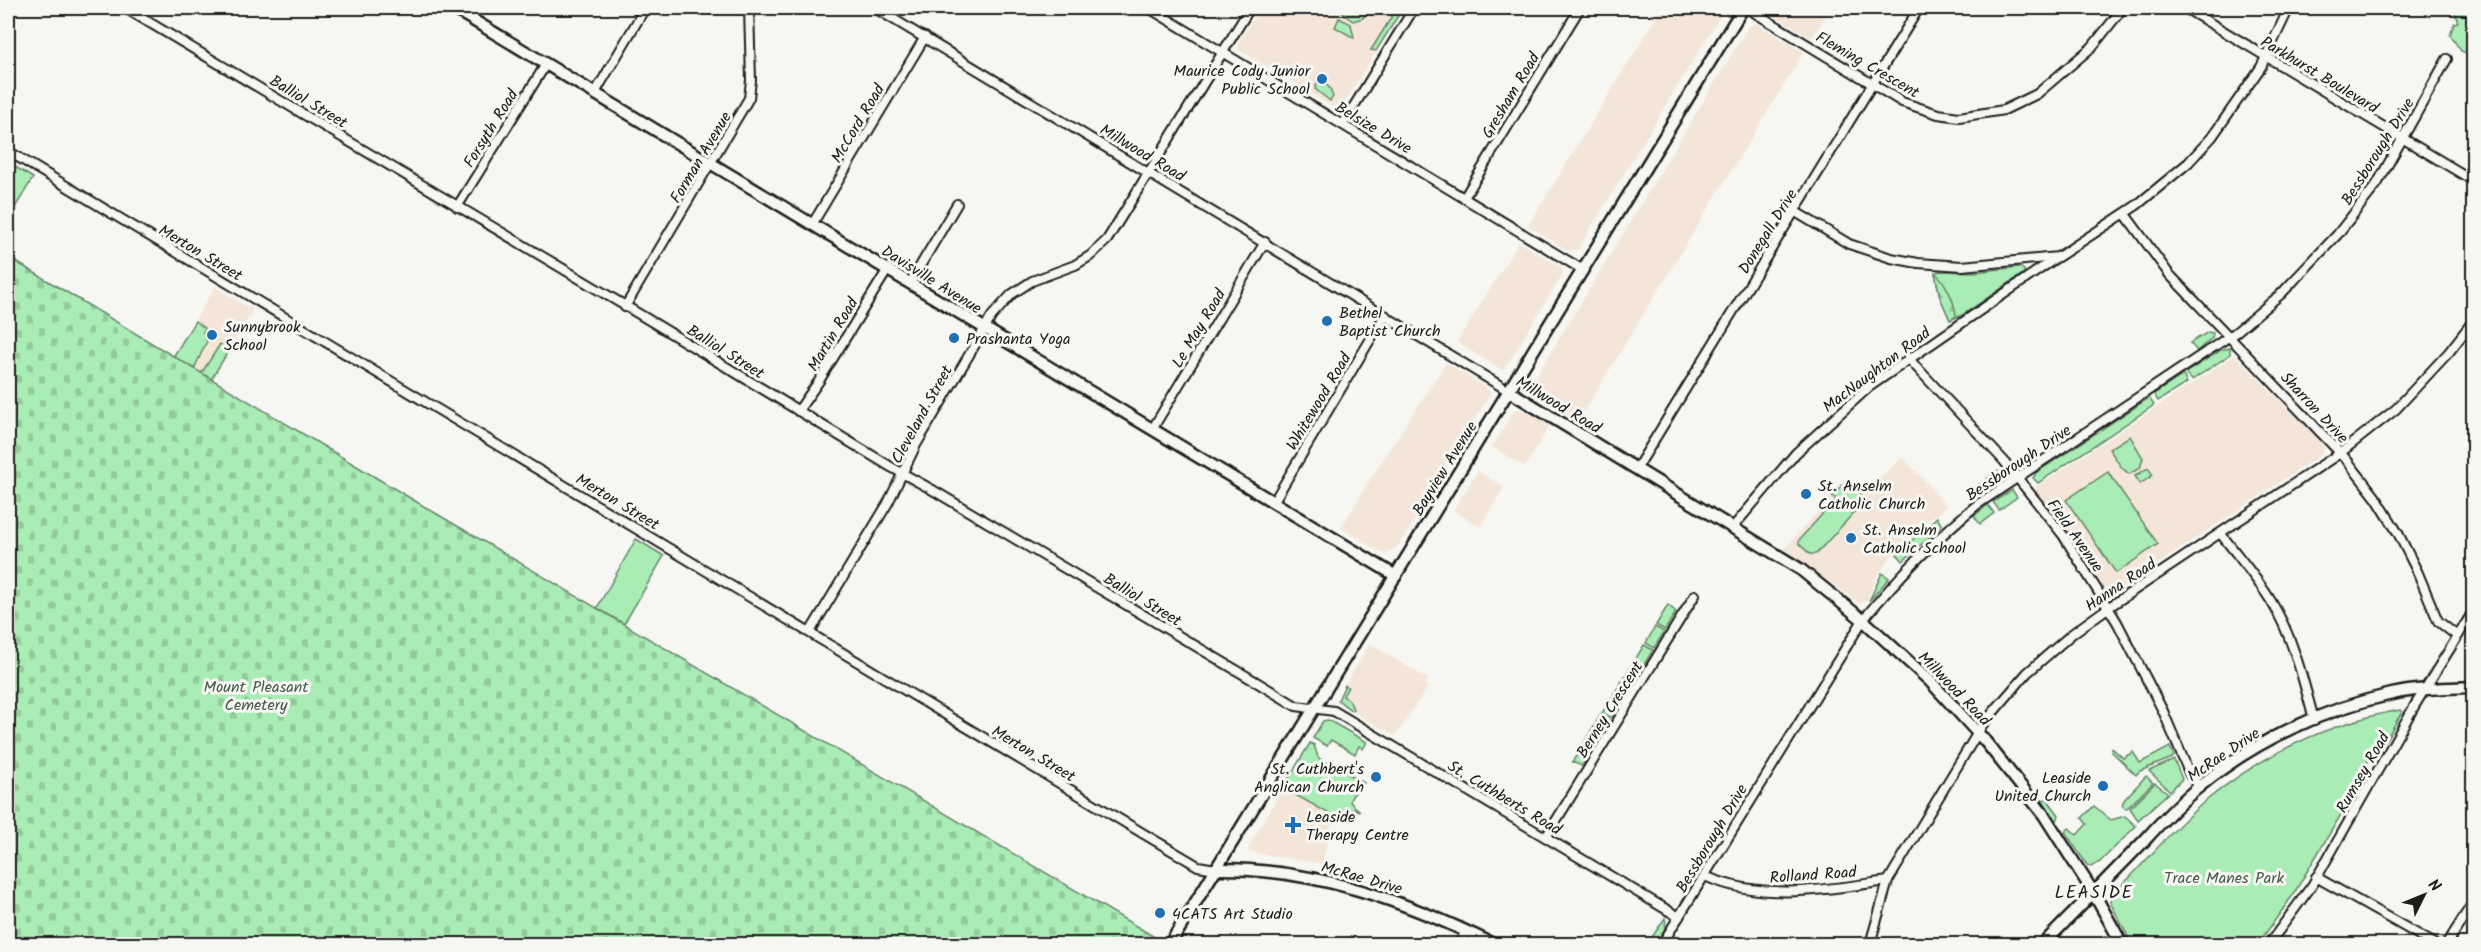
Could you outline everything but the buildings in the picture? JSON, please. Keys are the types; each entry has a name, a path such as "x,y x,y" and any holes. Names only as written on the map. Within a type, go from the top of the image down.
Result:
{"street":[{"name":"Balliol Street","path":"125,8 902,474 1296,706 1315,709"},
{"name":"Davisville Avenue","path":"453,8 1396,576"},
{"name":"Forman Avenue","path":"625,307 749,98 751,80 749,8"},
{"name":"Millwood Road","path":"875,8 1265,242 1800,569 1863,620 1930,681 1978,733 2044,815 2093,892 2122,945"},
{"name":"Belsize Drive","path":"1149,8 1583,270"},
{"name":"Cleveland Street","path":"810,632 888,503 916,445 984,328 1012,294 1032,281 1075,265 1098,249 1116,228 1250,8"},
{"path":"1343,124 1414,8"},
{"name":"Gresham Road","path":"1464,198 1580,8"},
{"name":"Fleming Crescent","path":"1745,8 1909,105 1938,114 1959,117 2004,110 2037,94 2076,62 2107,30 2122,8"},
{"name":"Bayview Avenue","path":"1170,945 1745,8"},
{"name":"Donegall Drive","path":"1637,468 1919,8"},
{"name":"Parkhurst Boulevard","path":"2185,8 2474,180"},
{"name":"MacNaughton Road","path":"1733,527 1796,453 1869,387 2058,257 2126,214 2188,163 2212,137 2249,86 2266,57 2289,8"},
{"path":"595,93 641,15"},
{"name":"McCord Road","path":"813,223 925,37"},
{"name":"Bessborough Drive","path":"1662,945 1863,620 1913,562 1943,532 1978,504 2229,337 2281,294 2330,243 2377,184 2447,59"},
{"name":"Forsyth Road","path":"457,207 546,64"},
{"name":"Merton Street","path":"8,151 1198,866 1216,869"},
{"path":"910,282 957,204"},
{"path":"1794,212 1849,244 1891,258 1917,263 1962,266 2058,257"},
{"name":"Sharron Drive","path":"2126,214 2169,274 2340,453 2377,500 2398,532 2438,621 2457,636"},
{"name":"Le May Road","path":"1153,428 1265,242"},
{"name":"Martin Road","path":"798,411 888,269"},
{"name":"Whitewood Road","path":"1274,501 1385,315"},
{"name":"Hanna Road","path":"1870,945 1888,881 1978,733 2003,699 2027,673 2073,633 2340,453 2396,409 2450,352 2474,320"},
{"name":"Field Avenue","path":"1908,358 2018,477 2063,536 2109,608 2163,711 2190,775 2199,786"},
{"path":"2221,534 2262,587 2280,618 2303,676 2314,720"},
{"name":"Berney Crescent","path":"1546,837 1695,595"},
{"name":"Rumsey Road","path":"2268,945 2316,877 2425,689 2474,610"},
{"name":"McRae Drive","path":"2043,945 2199,786 2240,758 2288,731 2391,694 2425,689 2474,687"},
{"name":"St. Cuthberts Road","path":"1315,709 1334,711 1679,917"},
{"name":"McRae Drive","path":"1216,869 1270,871 1330,881 1374,893 1466,931 1492,945"},
{"name":"Rolland Road","path":"1705,876 1721,884 1764,891 1799,891 1888,881"},
{"path":"2316,877 2435,945"},
{"path":"2447,945 2474,901"},
{"path":"1459,945 1466,931"}],"shaded area":[{"name":"Maurice Cody Junior Public School","path":"1260,8 1403,8 1343,105 1336,109 1239,50 1239,41"},
{"path":"1662,8 1724,8 1724,10 1578,249 1569,251 1528,226"},
{"path":"1765,8 1831,8 1812,38"},
{"path":"1757,24 1804,52 1578,421 1531,392 1531,385 1749,26"},
{"path":"1519,242 1561,267 1563,274 1503,371 1457,342"},
{"name":"Sunnybrook School","path":"215,287 253,310 211,380 173,357"},
{"path":"2235,355 2321,442 2324,447 2322,454 2117,591 2109,594 2035,490 2037,486"},
{"path":"1446,363 1487,388 1491,393 1400,544 1386,555 1341,528"},
{"path":"1520,409 1550,425 1525,467 1492,447 1511,415 1515,410"},
{"name":"St. Anselm Catholic School","path":"1903,457 1947,506 1918,528 1890,558 1877,576 1867,600 1860,604 1784,549 1846,481 1861,494"},
{"path":"1478,471 1504,487 1480,527 1453,510"},
{"path":"1370,644 1428,679 1424,684 1428,687 1395,736 1343,706 1338,700"},
{"path":"1283,788 1335,817 1322,864 1249,852 1249,846"}],"green space":[{"path":"1342,8 1370,8 1363,18 1353,21 1343,14"},
{"path":"1397,8 1403,8 1376,51 1371,50"},
{"path":"2453,8 2473,8 2473,56 2461,51 2450,35 2454,23 2458,22"},
{"path":"1339,18 1351,24 1354,38 1335,27"},
{"path":"1321,81 1329,87 1333,97 1330,101 1315,89 1317,83"},
{"path":"14,166 33,178 8,219 8,178"},
{"name":"Mount Pleasant Cemetery","path":"8,257 420,504 1158,939 1155,944 17,944 8,939"},
{"path":"2020,267 2025,271 2021,275 1962,315 1950,320 1940,297 1935,273"},
{"path":"1935,273 1946,287 1954,305 1956,316 1950,320 1940,297"},
{"path":"195,321 205,328 203,332 207,341 194,369 173,357"},
{"path":"2208,332 2213,333 2212,338 2197,351 2190,343"},
{"path":"220,344 229,350 211,380 201,374"},
{"path":"2230,348 2230,354 2192,380 2185,373 2221,350"},
{"path":"2183,375 2187,383 2158,401 2154,394"},
{"path":"2149,398 2154,405 2038,483 2033,478 2036,473"},
{"path":"2130,436 2143,458 2140,468 2129,474 2109,449"},
{"path":"2148,468 2153,475 2140,484 2135,476"},
{"path":"1998,471 2003,477 1984,493 1977,486"},
{"path":"2108,472 2158,544 2116,573 2066,500"},
{"path":"1846,481 1861,494 1857,498 1861,505 1816,554 1810,554 1799,544 1799,540 1836,499 1832,496"},
{"path":"2012,490 2017,497 1999,510 1993,502"},
{"path":"1988,505 1994,513 1980,524 1974,516"},
{"path":"1937,517 1942,526 1903,561 1897,554"},
{"path":"636,539 664,556 624,624 597,608"},
{"path":"1882,573 1889,578 1869,601"},
{"path":"1668,605 1676,612 1665,630 1656,625"},
{"path":"1655,627 1664,632 1654,648 1646,643"},
{"path":"1644,645 1653,650 1642,668 1633,663"},
{"path":"1632,664 1641,670 1633,683 1624,678"},
{"path":"1622,681 1631,687 1622,700 1613,695"},
{"path":"1345,685 1348,687 1343,696 1349,700 1352,711 1338,700"},
{"path":"1612,697 1621,702 1612,718 1602,713"},
{"name":"Trace Manes Park","path":"2400,710 2402,712 2377,755 2368,761 2360,777 2361,781 2293,895 2258,944 2132,944 2110,902 2111,896 2195,810 2252,768 2298,742 2348,723"},
{"path":"1601,714 1610,720 1602,733 1593,728"},
{"path":"1328,720 1367,742 1363,749 1359,746 1355,754 1331,740 1327,746 1313,738 1323,721"},
{"path":"1592,729 1601,735 1593,748 1584,743"},
{"path":"1310,743 1314,745 1318,757 1326,764 1328,762 1364,783 1352,796 1350,802 1360,811 1355,809 1335,817 1283,788"},
{"path":"1584,745 1592,750 1582,766 1572,762"},
{"path":"2170,747 2174,756 2172,758 2140,771 2136,775 2112,752 2112,748 2123,758 2133,752 2140,763"},
{"path":"2174,760 2182,779 2170,791 2149,771"},
{"path":"2146,776 2153,783 2126,809 2122,805 2124,800"},
{"path":"2155,783 2168,793 2138,820 2130,808"},
{"path":"2047,799 2059,815 2057,821 2042,800"},
{"path":"2094,806 2111,820 2125,816 2136,826 2100,862 2091,867 2087,865 2065,832 2069,828 2077,835 2087,824 2082,818"},
{"path":"1665,918 1664,929 1655,944 1648,943"}],"place":[{"name":"Maurice Cody Junior Public School","path":"1322,79"},
{"name":"Bethel Baptist Church","path":"1327,321"},
{"name":"Sunnybrook School","path":"212,335"},
{"name":"Prashanta Yoga","path":"954,338"},
{"name":"St. Anselm Catholic Church","path":"1806,494"},
{"name":"St. Anselm Catholic School","path":"1851,538"},
{"name":"St. Cuthbert's Anglican Church","path":"1376,777"},
{"name":"Leaside United Church","path":"2103,786"},
{"name":"Leaside Therapy Centre","path":"1293,825"},
{"name":"4CATS Art Studio","path":"1160,913"}],"district":[{"name":"LEASIDE","path":"2094,892"}]}
